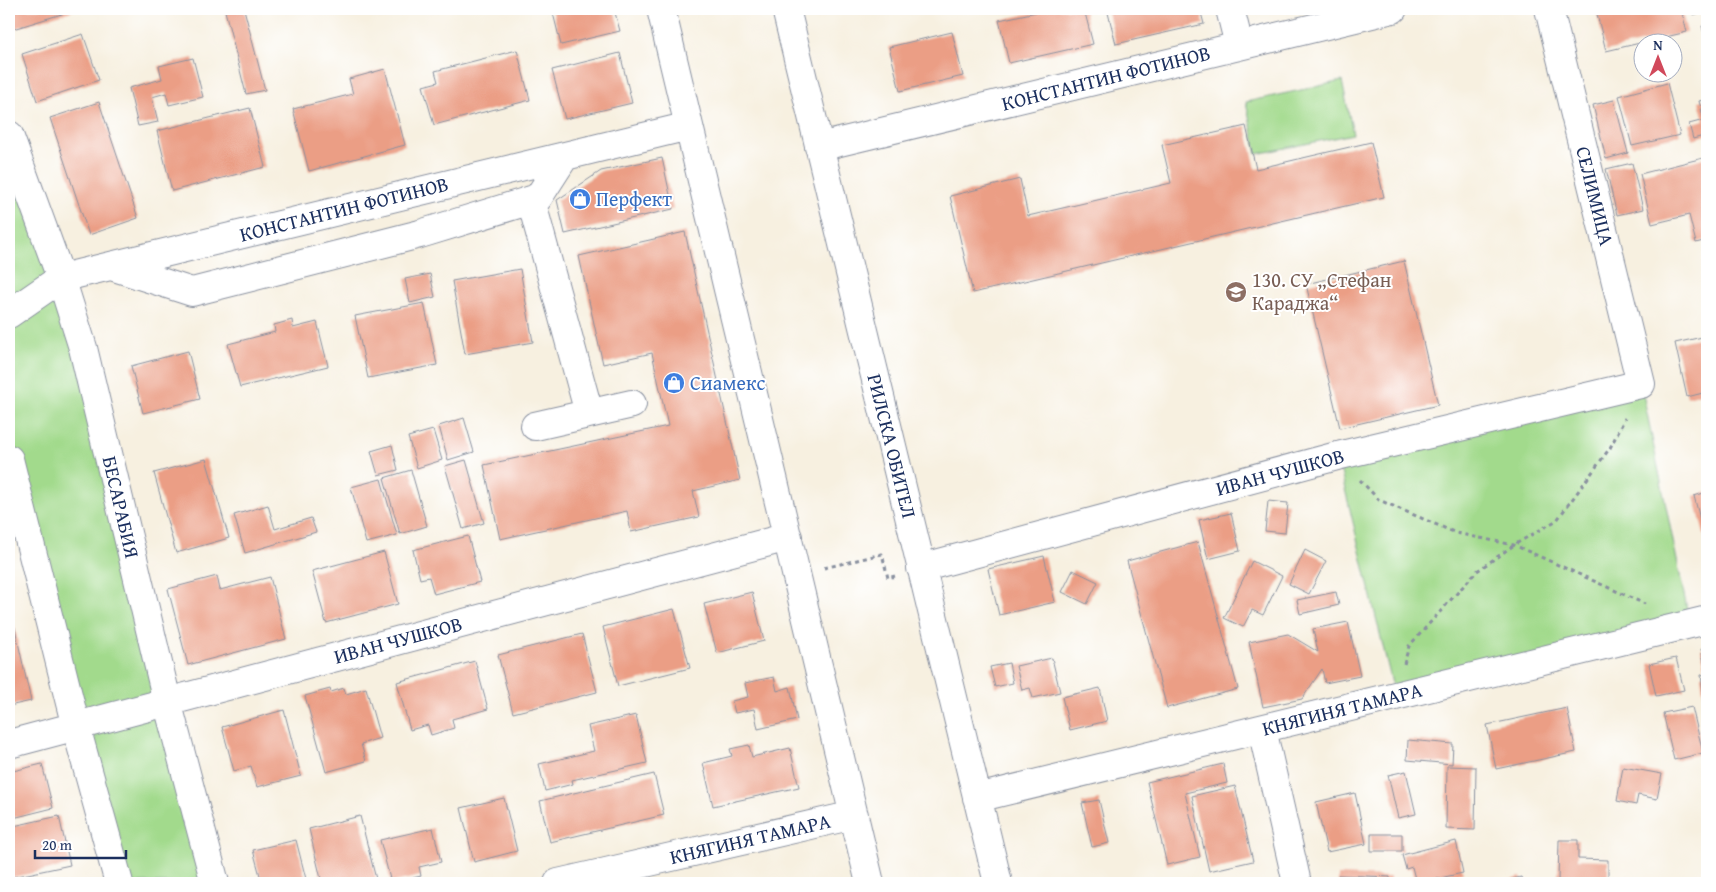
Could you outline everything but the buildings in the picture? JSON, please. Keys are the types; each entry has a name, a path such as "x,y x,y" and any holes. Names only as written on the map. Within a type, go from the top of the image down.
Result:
{"street":[{"path":"661,9 870,883"},
{"name":"РИЛСКА ОБИТЕЛ","path":"786,9 998,883"},
{"path":"1230,9 1239,45"},
{"name":"КОНСТАНТИН ФОТИНОВ","path":"820,147 1393,9"},
{"name":"СЕЛИМИЦА","path":"1549,9 1641,384"},
{"name":"КОНСТАНТИН ФОТИНОВ","path":"9,314 61,278 689,126"},
{"name":"БЕСАРАБИЯ","path":"9,135 61,278 83,348 167,701 216,883"},
{"path":"111,266 192,292 420,234 538,198 565,156"},
{"path":"531,200 589,413"},
{"name":"ИВАН ЧУШКОВ","path":"921,568 1337,456 1641,384"},
{"path":"535,426 632,404"},
{"path":"9,459 76,727 119,883"},
{"name":"ИВАН ЧУШКОВ","path":"9,744 788,537"},
{"name":"КНЯГИНЯ ТАМАРА","path":"977,798 1707,620"},
{"path":"1262,729 1297,883"},
{"name":"КНЯГИНЯ ТАМАРА","path":"558,883 854,815"}],"path":[{"path":"1395,696 1409,646 1476,571 1514,545 1557,520 1610,448 1641,384"},
{"path":"1337,456 1379,500 1456,533 1514,545 1646,604"},
{"path":"822,569 882,554"}],"green space":[{"path":"1342,81 1353,134 1257,154 1246,102"},
{"path":"9,135 61,278 215,883 119,883 9,459"},
{"path":"1641,384 1690,624 1395,696 1337,456"}],"place":[{"name":"Перфект","path":"580,199"},
{"name":"130. СУ „Стефан Караджа“","path":"1236,292"},
{"name":"Сиамекс","path":"674,383"}]}
